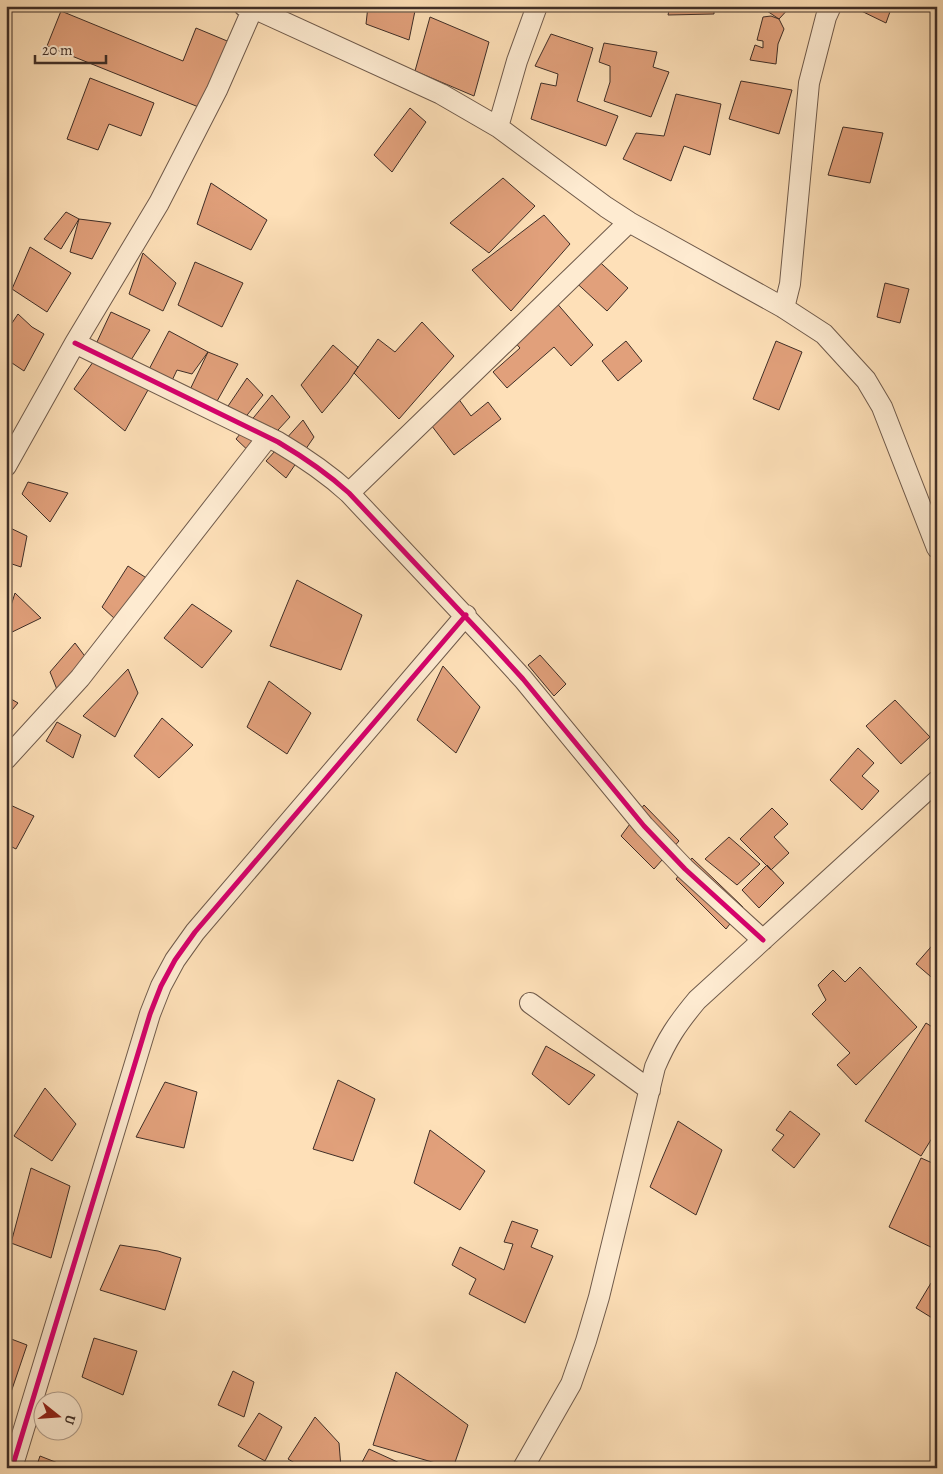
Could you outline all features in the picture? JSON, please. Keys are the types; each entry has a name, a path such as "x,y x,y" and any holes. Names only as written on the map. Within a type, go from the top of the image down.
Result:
{"street":[{"path":"498,127 517,61 537,6"},
{"path":"784,308 790,284 809,83 830,6"},
{"path":"6,466 75,344 159,203 218,90 249,7 441,94 498,127 629,222 784,308 824,334 866,380 882,407 937,548"},
{"path":"349,493 629,222"},
{"path":"75,344 268,437 305,458 329,475 349,493 466,615 660,844 763,940"},
{"path":"6,759 80,678 268,437"},
{"path":"12,1468 150,1014 161,986 175,960 195,932 466,615"},
{"path":"524,1468 571,1384 586,1341 599,1297 655,1067 665,1042 697,1000 937,781"},
{"path":"530,1003 650,1090"}],"building":[{"path":"368,6 416,6 409,40 366,24"},
{"path":"670,6 714,6 714,14 668,15"},
{"path":"768,6 791,6 779,19 767,11"},
{"path":"851,6 892,6 886,23"},
{"path":"61,11 183,61 196,28 232,43 206,110 47,46"},
{"path":"771,16 779,19 784,29 778,44 776,64 750,60 755,45 763,48 763,41 757,40 763,17"},
{"path":"430,17 489,42 474,96 415,71"},
{"path":"551,34 593,48 577,101 618,116 606,146 531,119 541,83 556,86 558,74 535,66"},
{"path":"604,43 657,52 653,67 669,72 651,117 604,101 610,82 610,66 599,62"},
{"path":"90,78 154,103 141,136 109,124 98,150 67,139"},
{"path":"741,81 792,90 779,134 729,119"},
{"path":"676,94 721,104 710,155 684,146 671,181 623,159 636,133 664,136"},
{"path":"410,108 426,122 392,172 374,155"},
{"path":"843,127 883,133 870,183 828,175"},
{"path":"503,178 535,206 489,253 450,223"},
{"path":"211,183 267,220 251,250 197,224"},
{"path":"66,212 79,219 61,249 44,239"},
{"path":"544,215 570,244 511,311 472,270"},
{"path":"79,219 111,223 92,259 70,252"},
{"path":"30,247 71,273 47,312 12,289"},
{"path":"143,253 176,283 163,311 129,294"},
{"path":"591,254 628,288 607,311 570,277"},
{"path":"195,262 243,283 222,327 178,305"},
{"path":"885,283 909,289 900,323 877,317"},
{"path":"554,300 593,345 571,366 554,347 507,388 493,372 520,348 511,338"},
{"path":"111,312 150,330 126,368 96,344"},
{"path":"18,314 32,327 44,334 24,371 6,359 6,318 12,323"},
{"path":"422,322 454,356 399,419 354,373 378,339 395,352"},
{"path":"169,331 208,352 192,374 177,370 168,389 145,377"},
{"path":"626,341 642,361 618,381 602,361"},
{"path":"776,341 802,352 779,410 753,399"},
{"path":"333,345 358,367 322,413 301,385"},
{"path":"208,352 238,364 212,410 186,398"},
{"path":"98,355 148,390 125,431 74,389"},
{"path":"247,378 263,395 240,424 222,415"},
{"path":"455,394 471,416 488,402 501,419 454,455 425,417"},
{"path":"272,395 290,417 254,456 236,439"},
{"path":"303,420 314,437 286,478 266,461"},
{"path":"28,482 68,493 50,522 22,494"},
{"path":"6,526 27,536 21,567 6,562"},
{"path":"128,566 148,579 115,619 102,607"},
{"path":"297,580 362,615 341,670 270,646"},
{"path":"15,593 41,618 6,635 6,621"},
{"path":"192,604 232,631 202,668 164,638"},
{"path":"75,643 87,659 58,692 50,672"},
{"path":"540,655 566,684 554,696 528,665"},
{"path":"443,666 480,707 456,753 417,720"},
{"path":"128,669 138,693 115,737 83,716"},
{"path":"269,681 311,713 287,754 247,727"},
{"path":"6,696 18,703 6,717"},
{"path":"895,700 930,737 901,764 866,726"},
{"path":"162,718 193,745 159,778 134,756"},
{"path":"57,722 81,735 73,758 46,741"},
{"path":"858,748 874,763 862,776 879,791 862,810 830,780"},
{"path":"6,803 34,816 16,849 6,844"},
{"path":"644,805 679,841 654,869 621,836"},
{"path":"772,808 788,824 774,837 789,853 771,870 740,839"},
{"path":"729,837 760,864 737,885 705,859"},
{"path":"692,858 743,907 726,929 676,879"},
{"path":"767,865 784,883 759,908 742,890"},
{"path":"937,940 937,982 916,964"},
{"path":"860,967 917,1027 856,1085 837,1065 850,1053 812,1014 826,1000 818,985 833,970 845,982"},
{"path":"926,1023 937,1030 937,1130 921,1156 865,1121"},
{"path":"546,1046 595,1075 569,1105 532,1074"},
{"path":"338,1080 375,1099 353,1161 313,1149"},
{"path":"165,1082 197,1092 184,1148 136,1137"},
{"path":"45,1088 76,1124 52,1161 14,1136"},
{"path":"790,1111 820,1134 794,1168 772,1150 784,1135 776,1130"},
{"path":"678,1121 722,1150 696,1215 650,1187"},
{"path":"430,1130 485,1171 460,1210 414,1183"},
{"path":"921,1158 937,1165 937,1250 889,1227"},
{"path":"31,1168 70,1186 51,1258 11,1243"},
{"path":"512,1221 538,1230 531,1247 553,1256 525,1323 469,1294 476,1279 452,1265 460,1247 504,1270 513,1244 504,1242"},
{"path":"120,1245 158,1251 181,1258 165,1310 100,1290"},
{"path":"931,1283 937,1287 937,1321 916,1308"},
{"path":"6,1337 27,1345 6,1407"},
{"path":"94,1338 137,1351 123,1395 82,1377"},
{"path":"233,1371 254,1382 244,1417 218,1405"},
{"path":"396,1372 468,1425 453,1468 373,1445"},
{"path":"259,1413 282,1427 265,1461 238,1446"},
{"path":"315,1417 339,1443 341,1468 303,1468 288,1459"},
{"path":"369,1449 404,1465 403,1468 359,1468"},
{"path":"40,1456 68,1467 68,1468 36,1468"}],"cycle path":[{"path":"75,343 278,442 340,485 523,679 644,826 685,869 763,940"},
{"path":"12,1468 150,1014 161,986 175,960 195,932 466,615"}]}
